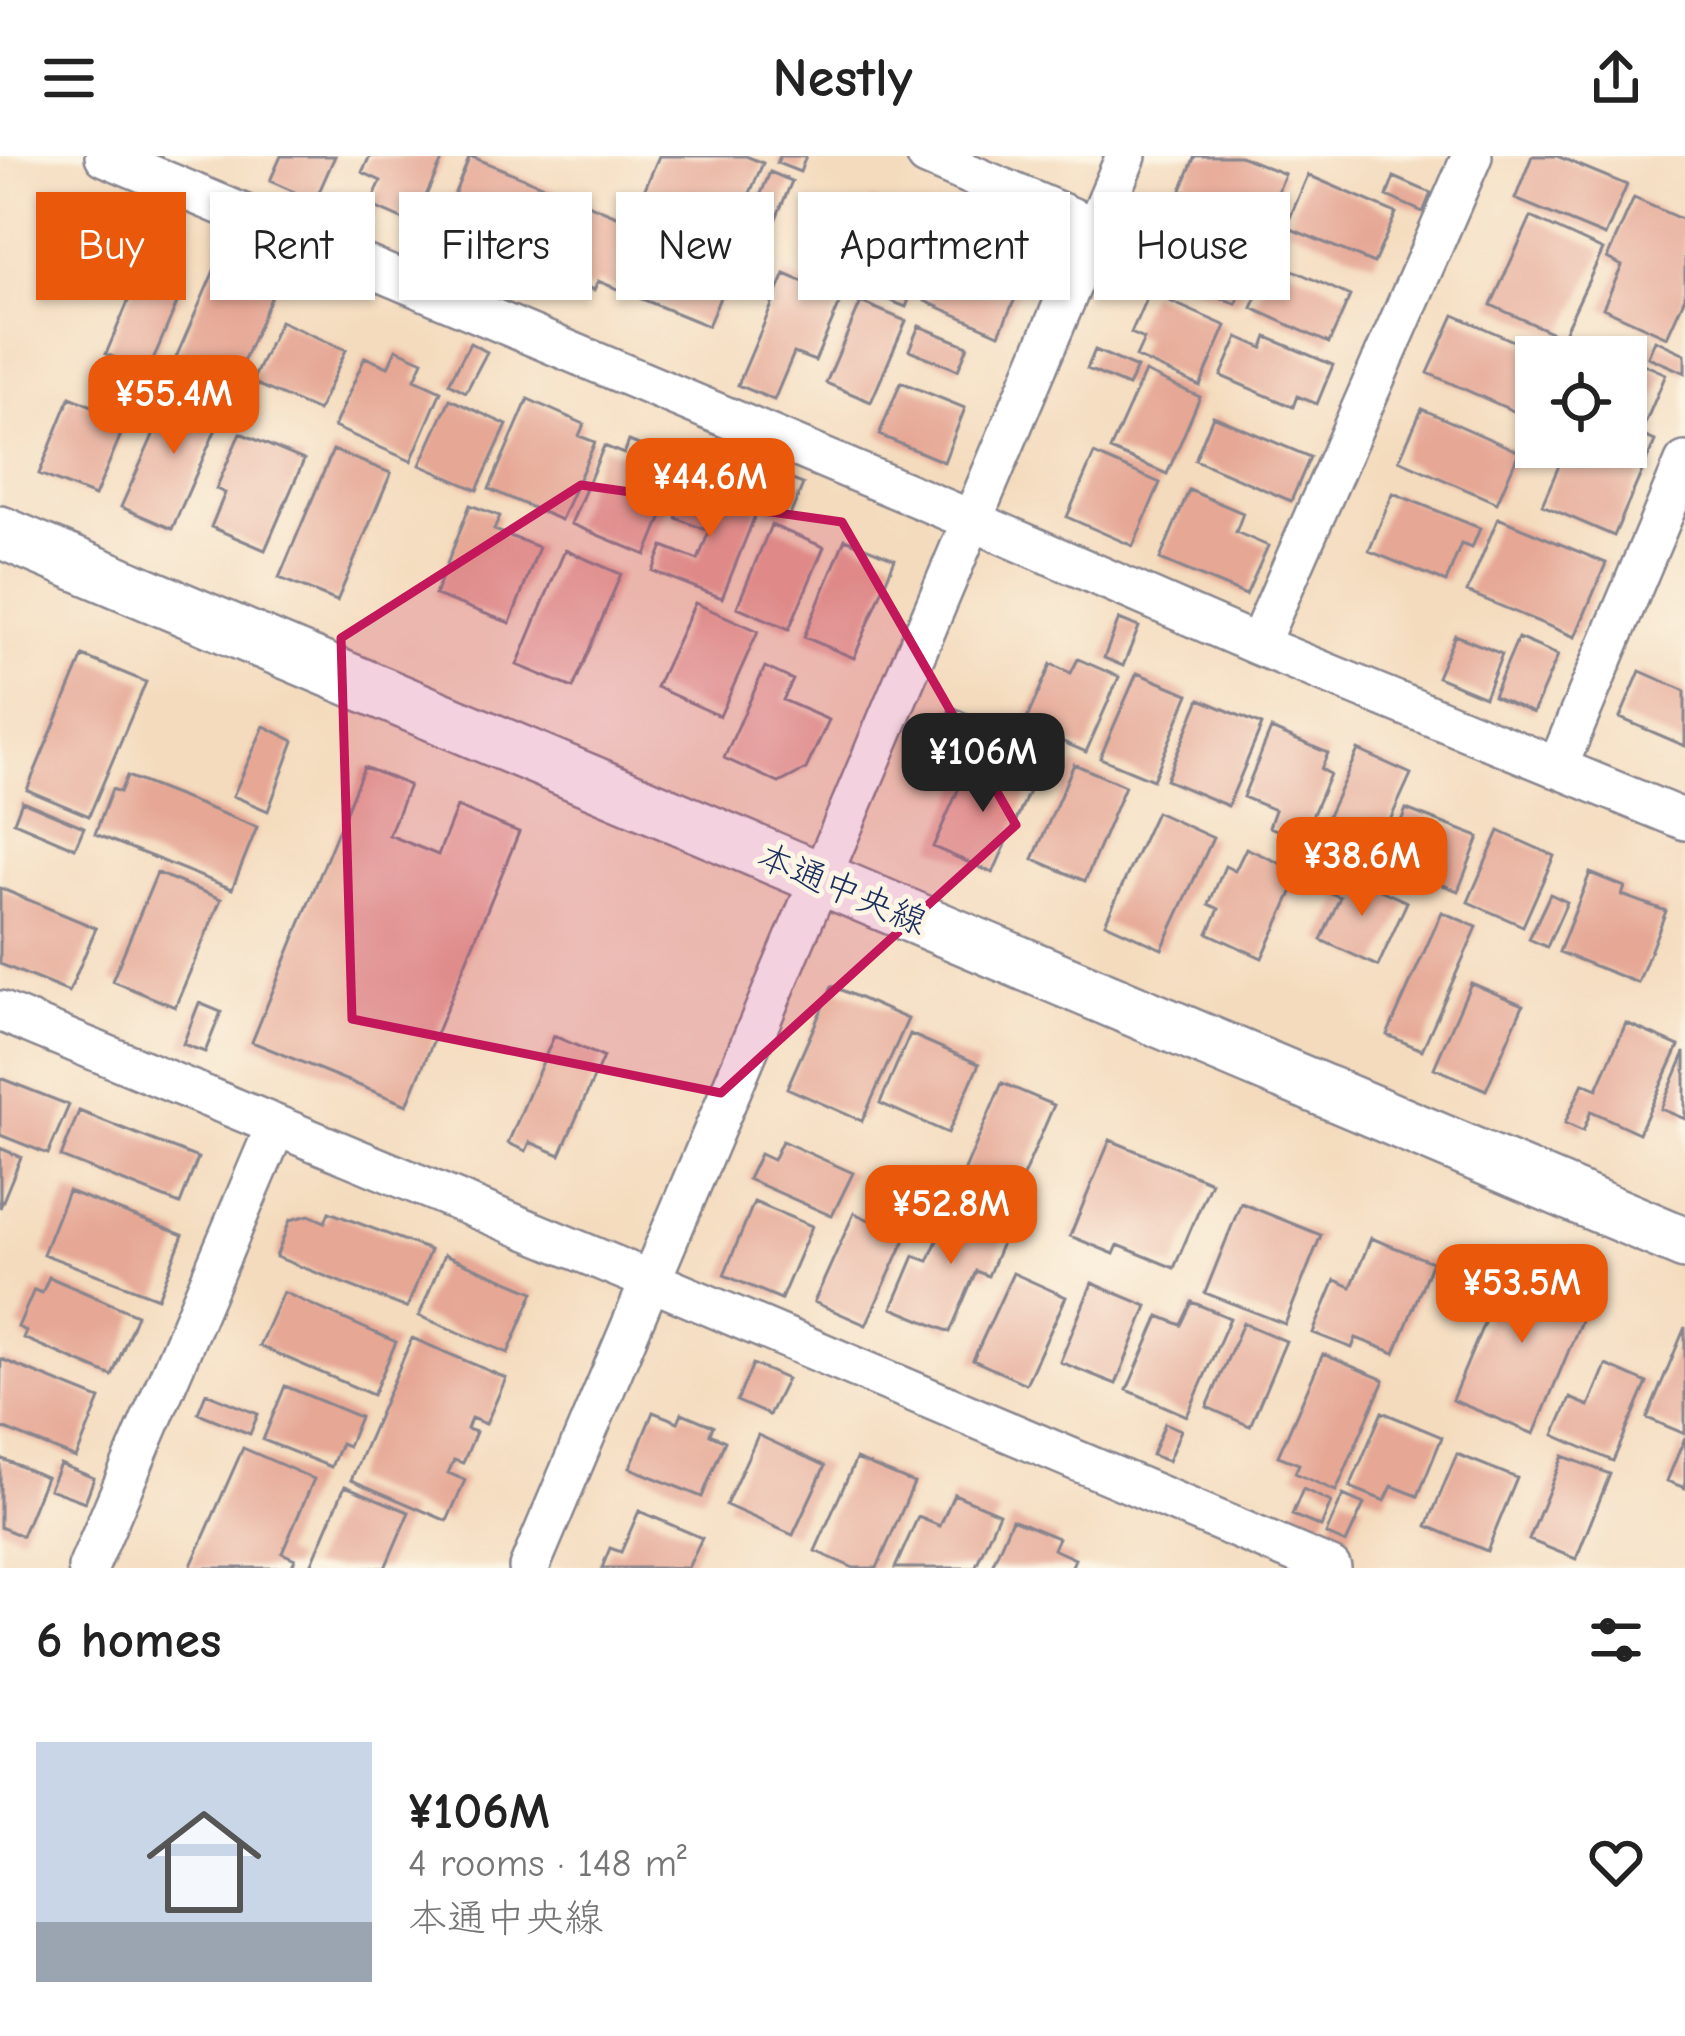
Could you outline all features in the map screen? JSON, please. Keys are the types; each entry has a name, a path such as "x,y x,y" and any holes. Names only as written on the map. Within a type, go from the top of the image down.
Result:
{"street":[{"path":"105,156 1258,645 1685,820"},
{"path":"927,156 1094,227"},
{"path":"1111,192 1126,156"},
{"path":"1258,645 1472,156"},
{"path":"529,1568 1094,233"},
{"path":"1557,768 1685,462"},
{"name":"本通中央線","path":"0,532 1685,1243"},
{"path":"0,1011 1331,1568"},
{"path":"88,1568 275,1126"}],"highlighted area":[{"path":"581,485 842,522 1016,825 721,1093 352,1019 341,638"}],"building":[{"path":"281,156 335,156 319,192 295,192 270,181"},
{"path":"370,156 444,156 428,192 399,192 399,218 375,207 381,181 362,172"},
{"path":"470,156 558,192 455,192"},
{"path":"659,156 746,156 763,163 750,192 643,192"},
{"path":"780,156 806,156 800,172 777,163"},
{"path":"1195,156 1240,156 1285,174 1278,192 1181,190"},
{"path":"1532,156 1557,156 1627,185 1605,236 1515,199"},
{"path":"770,172 792,181 774,223 774,192 762,192"},
{"path":"1308,175 1396,213 1374,263 1290,229"},
{"path":"1394,177 1431,193 1423,212 1387,196"},
{"path":"1634,198 1685,221 1685,297 1667,337 1603,308 1622,266 1607,258"},
{"path":"592,206 616,216 616,288 598,281 594,290"},
{"path":"1531,217 1603,250 1562,336 1491,305"},
{"path":"1290,269 1350,296 1329,343 1252,308 1256,300 1290,300"},
{"path":"785,274 798,279 798,300 841,300 815,361 794,353 774,400 738,385"},
{"path":"210,280 210,300 270,300 229,394 171,369"},
{"path":"129,300 178,300 131,412 100,400 118,359 106,354"},
{"path":"644,300 719,300 708,326"},
{"path":"925,300 1014,300 999,334"},
{"path":"1145,300 1167,300 1226,326 1200,386 1136,357 1144,339 1131,333"},
{"path":"861,302 906,321 871,402 826,383"},
{"path":"1454,315 1515,342 1515,412 1428,373"},
{"path":"280,321 346,350 318,411 252,382"},
{"path":"919,326 968,346 958,370 909,350"},
{"path":"1238,337 1263,348 1267,337 1333,365 1317,404 1297,396 1293,407 1221,376"},
{"path":"1655,340 1685,354 1685,373 1648,357"},
{"path":"470,343 487,352 466,392 449,383"},
{"path":"396,349 423,361 415,379 441,391 411,461 334,427 365,357 388,367"},
{"path":"1095,350 1137,368 1128,386 1087,369"},
{"path":"1647,366 1666,374 1647,419"},
{"path":"1145,372 1200,397 1167,474 1110,450"},
{"path":"901,382 965,408 944,462 879,435"},
{"path":"176,384 226,406 172,529 121,507"},
{"path":"70,397 127,420 95,496 39,474"},
{"path":"450,399 507,425 477,490 420,465"},
{"path":"528,399 584,424 579,436 595,442 561,520 489,489"},
{"path":"1422,409 1515,450 1497,503 1399,460"},
{"path":"1213,416 1310,457 1291,501 1195,460"},
{"path":"240,433 304,460 265,550 211,527 225,493 216,489"},
{"path":"629,441 684,463 646,555 571,524 604,446 624,454"},
{"path":"333,450 391,473 337,601 279,578"},
{"path":"1094,454 1160,483 1133,546 1067,517"},
{"path":"1558,468 1643,468 1614,536 1542,505"},
{"path":"779,475 803,484 789,518 766,508"},
{"path":"691,481 758,508 722,598 653,571 663,546 698,560 709,531 676,518"},
{"path":"1189,490 1243,513 1236,532 1268,546 1246,595 1160,559"},
{"path":"1393,493 1480,528 1472,548 1461,544 1446,582 1369,551"},
{"path":"470,505 500,516 494,530 539,547 510,623 435,595"},
{"path":"1498,518 1606,563 1575,637 1467,592"},
{"path":"771,525 824,547 789,629 737,607"},
{"path":"845,539 895,559 854,658 804,637"},
{"path":"565,550 621,574 573,688 517,665"},
{"path":"695,603 758,631 720,716 656,687"},
{"path":"1119,619 1139,627 1123,666 1104,658"},
{"path":"1455,635 1502,654 1485,697 1437,677"},
{"path":"1518,638 1558,655 1533,713 1493,696"},
{"path":"83,656 146,682 89,816 27,790"},
{"path":"1078,659 1119,677 1086,752 1024,725 1051,664 1071,673"},
{"path":"765,667 793,680 783,700 829,720 806,769 779,783 724,758"},
{"path":"1640,671 1685,691 1685,746 1620,718"},
{"path":"1137,673 1189,694 1153,780 1100,758"},
{"path":"1200,699 1262,725 1228,806 1166,780"},
{"path":"951,706 995,727 985,749 941,728"},
{"path":"264,726 294,741 268,811 233,796"},
{"path":"1271,729 1328,753 1321,769 1330,774 1302,840 1269,827 1275,810 1243,797"},
{"path":"1358,750 1411,774 1366,873 1313,849"},
{"path":"973,756 1033,782 993,873 933,847"},
{"path":"1074,764 1125,786 1085,881 1033,859"},
{"path":"364,767 409,785 389,835 438,855 457,807 519,832 407,1105 252,1042"},
{"path":"127,776 257,827 232,889 95,834 112,789 120,792"},
{"path":"22,801 84,827 75,848 14,822"},
{"path":"1406,809 1479,837 1458,891 1385,862"},
{"path":"1156,812 1213,838 1162,949 1105,923"},
{"path":"1499,831 1554,856 1523,926 1468,902"},
{"path":"1246,848 1301,873 1262,958 1208,933 1219,909 1209,904 1225,866 1235,871"},
{"path":"1337,871 1407,902 1378,966 1321,940 1340,897 1328,892"},
{"path":"157,873 221,899 175,1007 112,981"},
{"path":"1590,873 1625,887 1622,895 1666,911 1638,983 1559,952"},
{"path":"0,888 96,928 69,992 0,964"},
{"path":"1550,894 1567,902 1547,947 1529,939"},
{"path":"1442,912 1477,927 1422,1050 1387,1035"},
{"path":"1471,983 1523,1005 1486,1090 1434,1068"},
{"path":"832,986 908,1019 862,1121 787,1088"},
{"path":"199,1003 221,1012 205,1052 183,1044"},
{"path":"1626,1023 1679,1046 1639,1133 1591,1111 1583,1131 1565,1123 1583,1083 1597,1089"},
{"path":"910,1034 979,1064 948,1133 880,1103"},
{"path":"554,1036 603,1057 560,1155 530,1142 526,1151 508,1143"},
{"path":"1685,1052 1685,1119 1661,1109"},
{"path":"0,1078 69,1105 48,1154 0,1135"},
{"path":"1002,1083 1054,1105 1010,1206 959,1184"},
{"path":"79,1111 198,1158 180,1204 61,1157"},
{"path":"1110,1140 1211,1182 1174,1268 1118,1245 1114,1254 1070,1236"},
{"path":"782,1141 853,1173 832,1216 748,1179 760,1154 773,1160"},
{"path":"0,1148 21,1157 0,1208"},
{"path":"68,1191 183,1235 158,1298 43,1254"},
{"path":"754,1202 812,1226 781,1299 724,1275"},
{"path":"954,1202 1009,1226 988,1276 976,1271 950,1332 892,1308 914,1256 928,1261"},
{"path":"1241,1203 1321,1235 1285,1324 1205,1293"},
{"path":"329,1212 430,1250 407,1308 276,1257 290,1220 309,1215 325,1222"},
{"path":"854,1213 906,1237 866,1325 814,1302"},
{"path":"1371,1238 1432,1262 1395,1353 1356,1338 1352,1348 1313,1333 1335,1280 1351,1287"},
{"path":"444,1255 534,1292 508,1353 419,1316"},
{"path":"1511,1258 1593,1292 1534,1434 1452,1400"},
{"path":"1013,1273 1066,1297 1026,1384 973,1360"},
{"path":"49,1277 137,1315 112,1376 23,1338 26,1331 18,1327 34,1290 42,1293"},
{"path":"1092,1283 1147,1306 1116,1384 1060,1362"},
{"path":"283,1292 396,1342 373,1395 259,1346"},
{"path":"1192,1302 1230,1318 1187,1416 1127,1390 1159,1316 1181,1325"},
{"path":"1243,1323 1286,1341 1250,1426 1207,1407"},
{"path":"1685,1327 1685,1434 1647,1418"},
{"path":"412,1338 506,1378 486,1424 471,1418 467,1429 476,1432 463,1463 454,1460 448,1473 465,1480 447,1521 351,1480"},
{"path":"1323,1354 1384,1380 1336,1491 1295,1473 1299,1464 1278,1456"},
{"path":"1,1359 100,1399 76,1458 0,1427"},
{"path":"753,1364 787,1379 769,1415 737,1401"},
{"path":"1606,1365 1647,1383 1613,1461 1554,1435 1570,1398 1589,1406"},
{"path":"285,1386 360,1417 348,1446 341,1443 331,1467 263,1440"},
{"path":"206,1393 258,1414 250,1434 198,1413"},
{"path":"653,1412 678,1422 682,1413 713,1426 710,1434 725,1441 702,1497 630,1468"},
{"path":"1382,1412 1442,1437 1418,1496 1392,1486 1385,1501 1350,1487"},
{"path":"1165,1423 1181,1430 1168,1461 1152,1455"},
{"path":"758,1435 825,1466 793,1535 726,1505"},
{"path":"1685,1437 1685,1488 1667,1481"},
{"path":"243,1448 314,1479 282,1553 295,1559 291,1568 190,1568"},
{"path":"1457,1454 1517,1478 1487,1551 1427,1526"},
{"path":"1563,1456 1610,1474 1576,1559 1529,1540"},
{"path":"0,1458 46,1477 22,1536 0,1527"},
{"path":"856,1459 914,1483 877,1568 854,1568 815,1551"},
{"path":"60,1464 94,1478 85,1502 49,1489"},
{"path":"345,1486 409,1512 385,1568 310,1568"},
{"path":"1303,1489 1331,1502 1321,1527 1292,1515"},
{"path":"954,1494 999,1513 975,1568 895,1568 918,1517 940,1526"},
{"path":"1343,1495 1364,1504 1346,1543 1326,1534"},
{"path":"639,1511 702,1538 688,1568 602,1568 610,1548 621,1552"},
{"path":"1012,1519 1058,1538 1053,1549 1075,1559 1071,1568 991,1568"}]}
